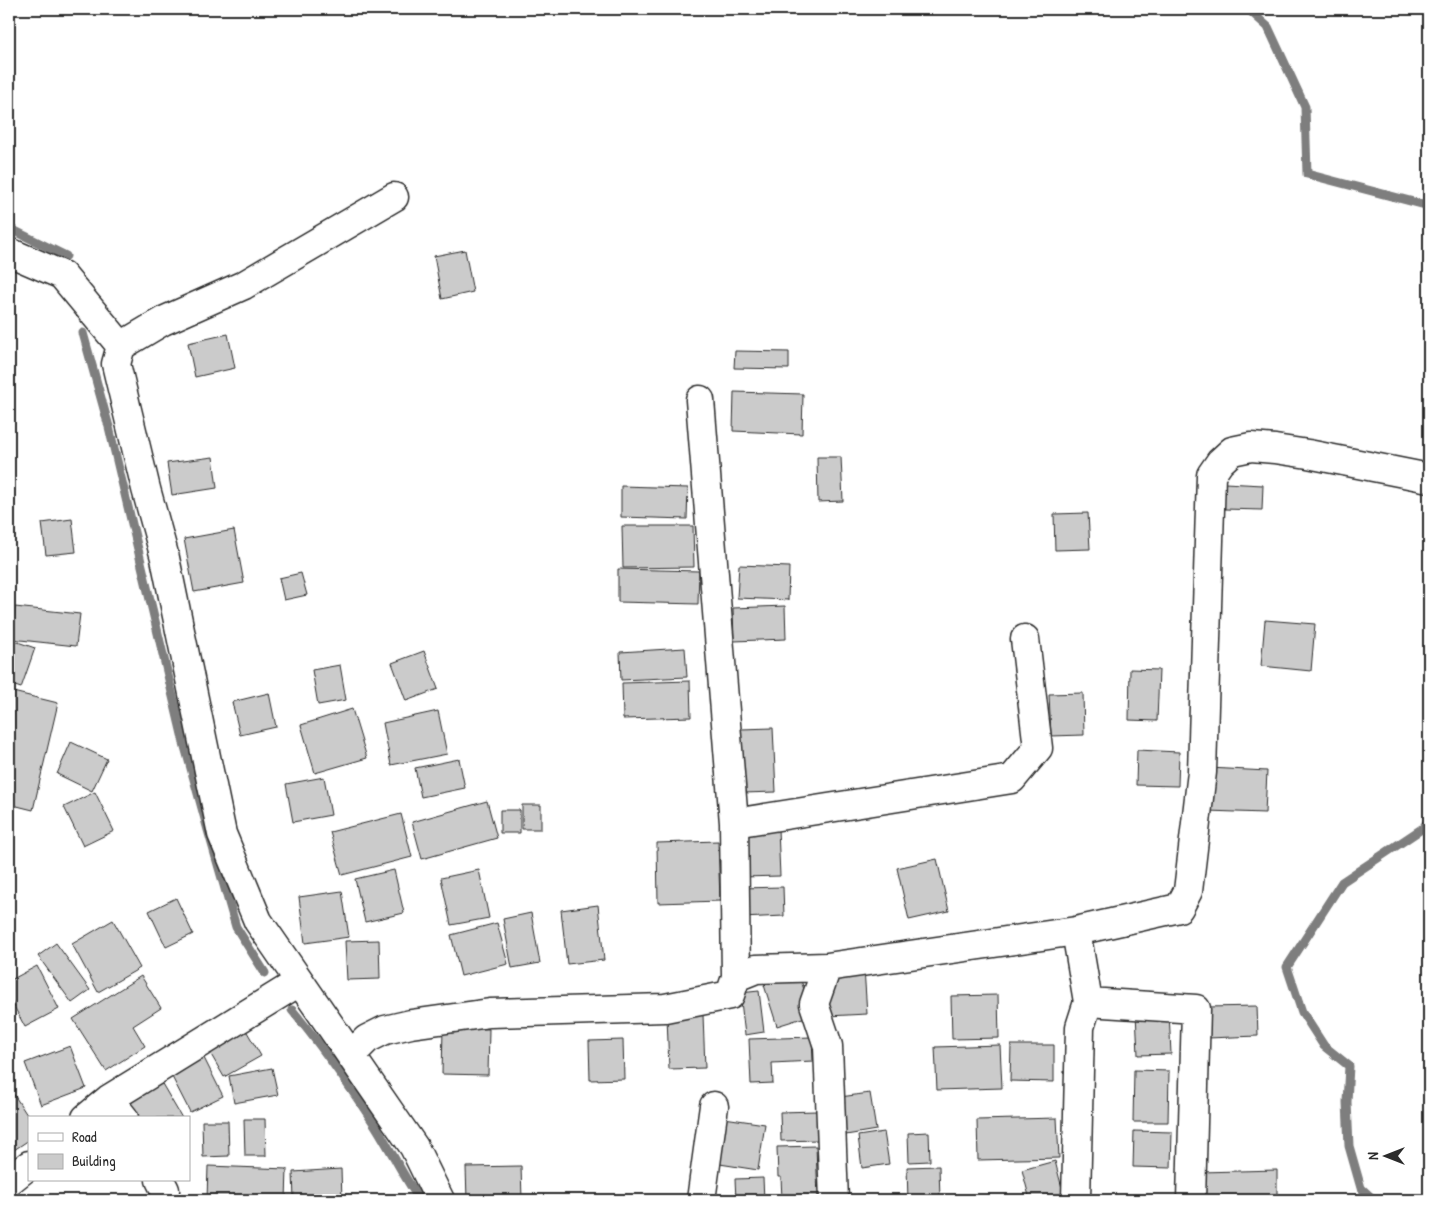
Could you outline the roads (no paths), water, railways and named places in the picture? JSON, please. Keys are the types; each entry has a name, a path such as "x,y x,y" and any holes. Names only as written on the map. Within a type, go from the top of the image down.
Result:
{"street":[{"path":"394,198 244,285 163,321 120,346 116,364 146,489 165,558 222,834 258,921 414,1147 440,1200"},
{"path":"9,252 62,275 120,346"},
{"path":"351,1055 366,1038 385,1030 411,1024 490,1013 665,1008 730,995 736,977 734,823 700,400"},
{"path":"736,977 756,970 827,967 1076,932 1179,908 1188,891 1202,772 1211,475 1220,462 1232,451 1251,447 1308,454 1429,478"},
{"path":"734,823 1012,780 1038,748 1025,639"},
{"path":"1076,932 1088,1002 1080,1027 1076,1200"},
{"path":"827,967 814,1004 828,1046 834,1200"},
{"path":"92,1116 117,1108 299,982"},
{"path":"1088,1002 1196,1009 1191,1200"},
{"path":"701,1200 714,1106"},
{"path":"9,1181 28,1166"}],"waterway":[{"path":"1248,9 1268,27 1305,107 1307,174 1429,206"},
{"path":"9,228 66,256"},
{"path":"83,333 109,427 184,743 208,830 236,927 265,973"},
{"path":"1374,1200 1361,1188 1349,1146 1347,1102 1349,1066 1324,1046 1302,1012 1287,967 1342,882 1423,828 1429,820"},
{"path":"292,1010 325,1052 355,1095 381,1134 420,1200"}]}
